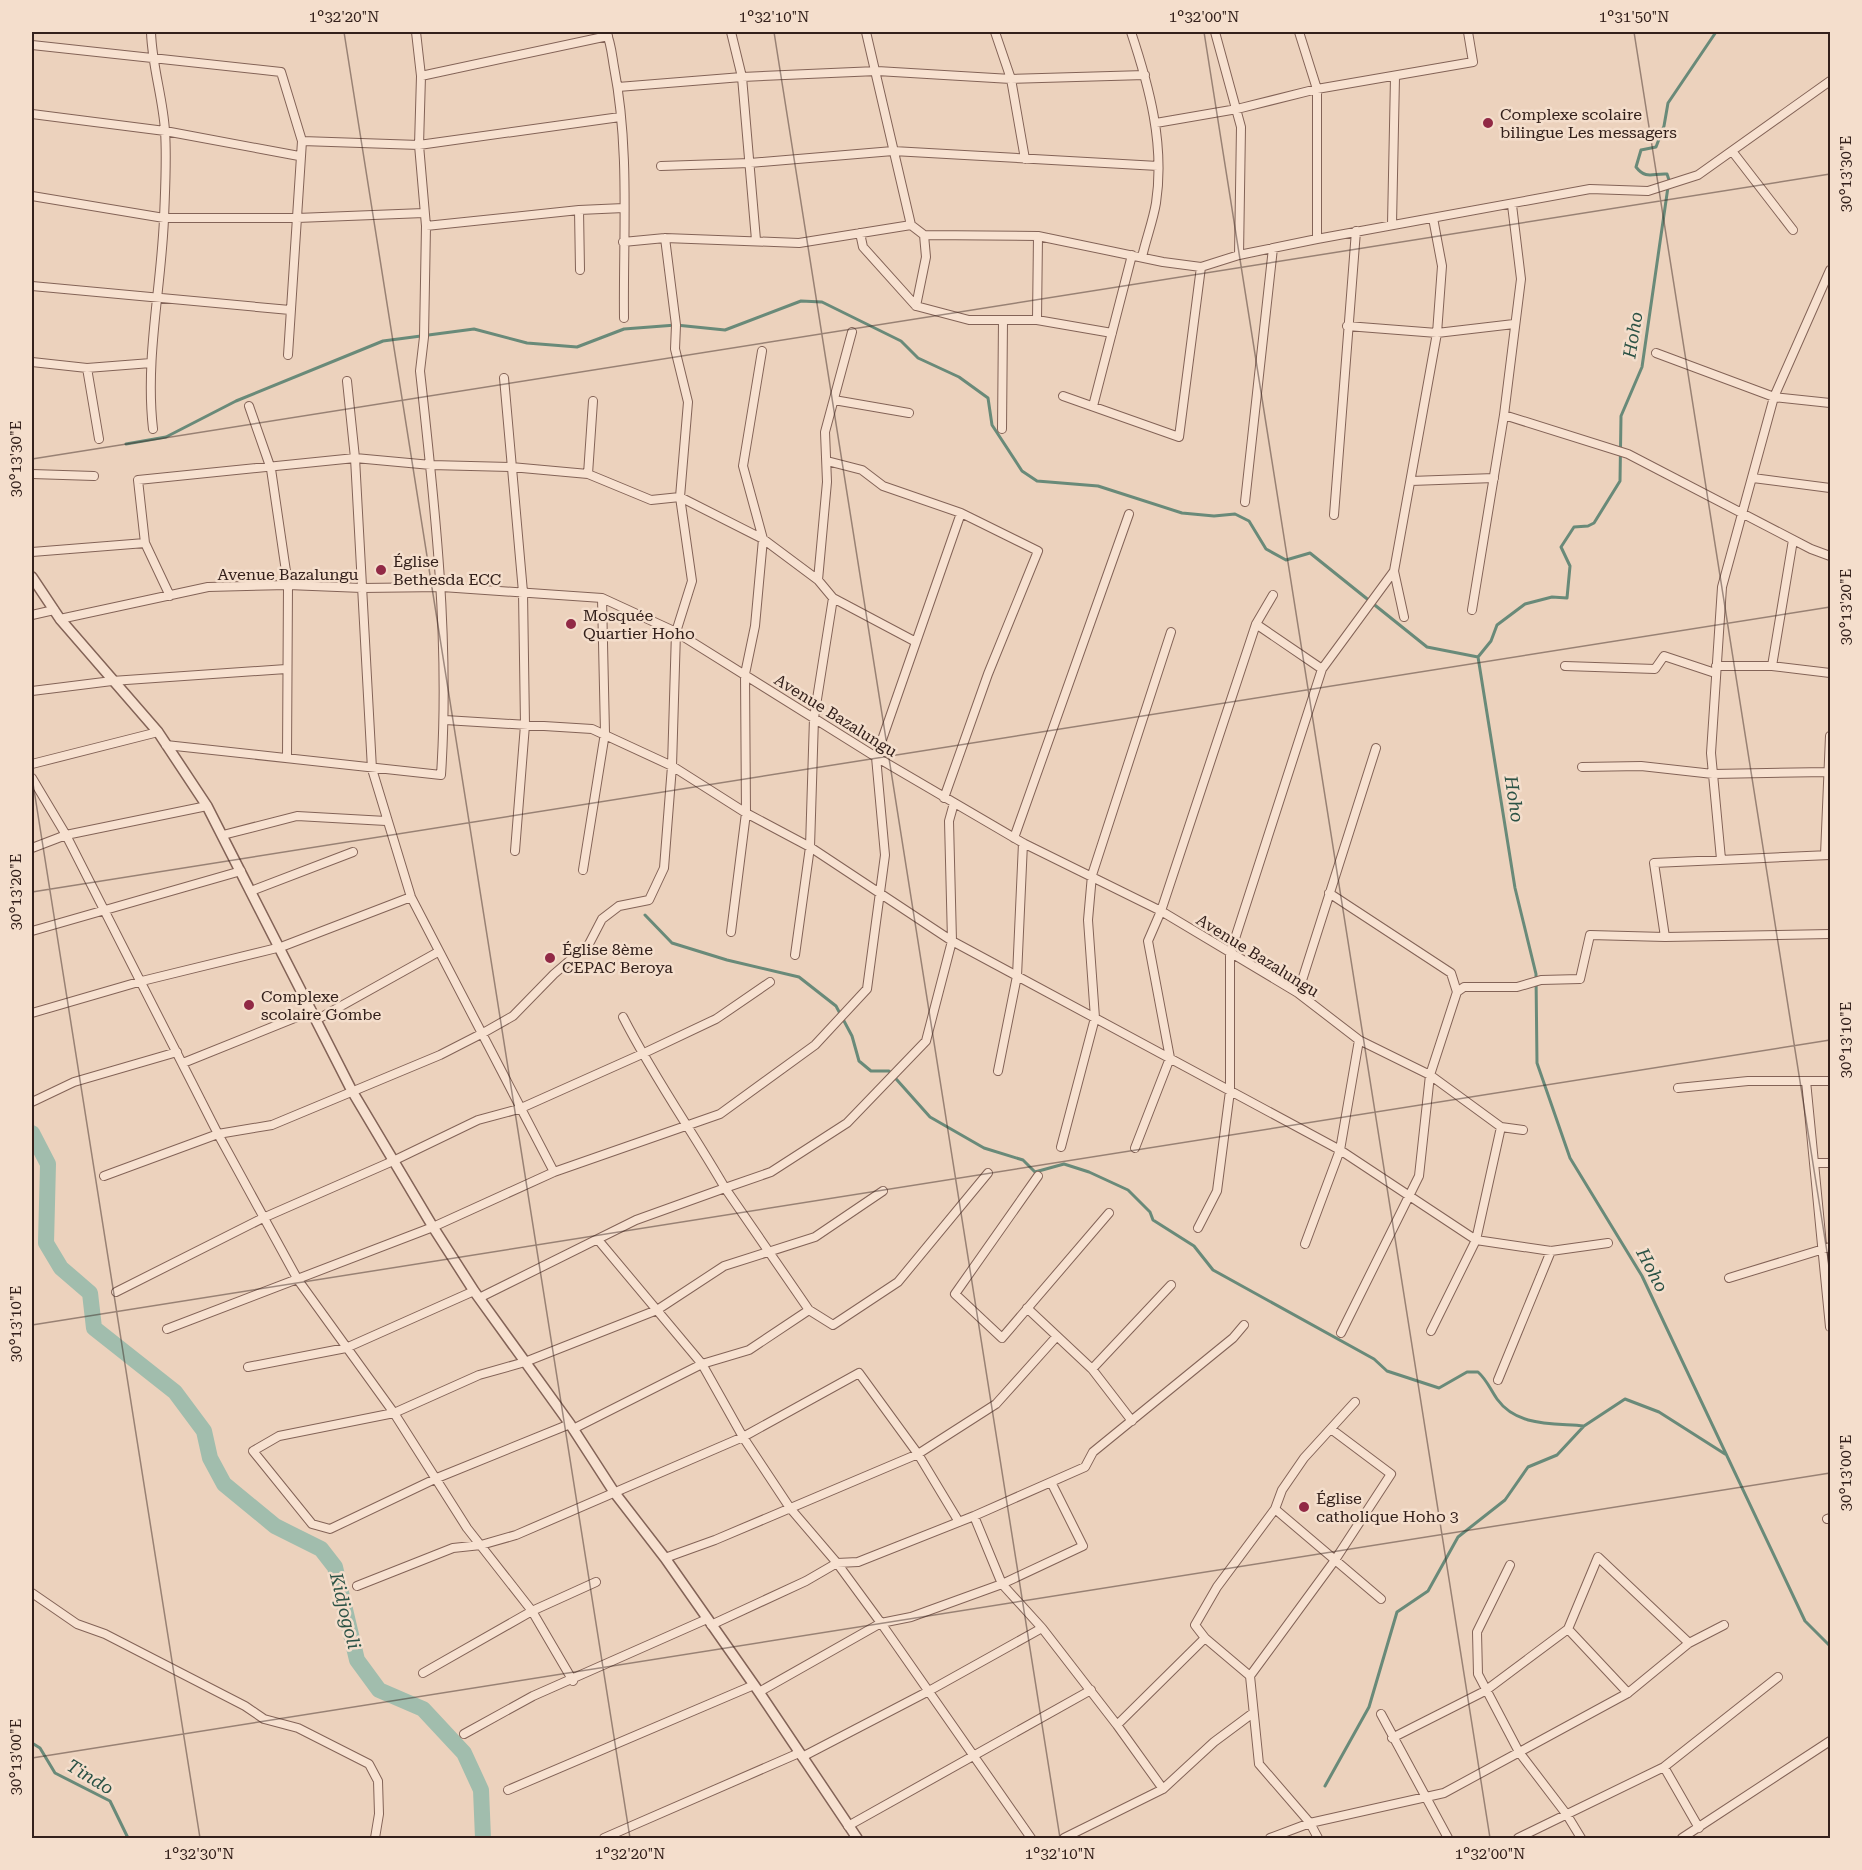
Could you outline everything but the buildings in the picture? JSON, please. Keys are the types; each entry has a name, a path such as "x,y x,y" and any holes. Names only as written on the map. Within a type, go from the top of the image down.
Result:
{"street":[{"path":"151,32 152,56 165,131 164,218 149,398 153,429"},
{"path":"166,745 441,776 445,720 442,587 420,371 424,336 426,226 420,145 421,76 416,32"},
{"path":"731,32 742,77 756,240"},
{"path":"866,32 877,71 911,225 924,235 1038,236 1201,267 1239,255 1356,231 1512,205 1590,189 1648,191 1698,175 1830,81"},
{"path":"995,32 1011,80 1025,159"},
{"path":"1131,32 1146,75 1156,123 1158,166 1156,203 1142,256"},
{"path":"1215,32 1240,127 1239,255"},
{"path":"1299,32 1317,89 1317,239"},
{"path":"1156,123 1237,110 1317,89 1473,62 1468,32"},
{"path":"421,76 607,34 618,87 620,117 624,208 624,318"},
{"path":"32,45 152,56 281,72 302,141 299,156 288,355"},
{"path":"618,87 742,77 877,71 1011,80 1146,75"},
{"path":"1392,224 1395,77"},
{"path":"32,114 165,131 299,156"},
{"path":"302,141 420,145 620,117"},
{"path":"661,166 750,163 893,151 1158,166"},
{"path":"1732,151 1793,230"},
{"path":"32,196 164,218 297,218 424,213"},
{"path":"1472,610 1504,415 1521,279 1512,205"},
{"path":"426,226 579,210 624,208"},
{"path":"579,210 580,270"},
{"path":"1404,617 1394,571 1437,333 1442,266 1433,218"},
{"path":"623,242 665,238 799,243 911,225"},
{"path":"1334,515 1356,231"},
{"path":"860,233 863,247 916,306 969,320 1037,320 1112,333"},
{"path":"916,306 926,257 924,235"},
{"path":"1037,320 1038,236"},
{"path":"104,1176 218,1134 272,1125 440,1055 513,1016 554,974 589,944 602,919 619,906 649,900 664,868 672,766 676,632 692,581 680,497 688,402 675,349 676,325 665,238"},
{"path":"1245,502 1273,248"},
{"path":"1093,406 1132,255"},
{"path":"1063,396 1179,437 1201,267"},
{"path":"1721,859 1711,753 1722,587 1774,397 1830,270"},
{"path":"32,286 290,310"},
{"path":"1002,429 1003,320"},
{"path":"1347,326 1437,333 1514,324"},
{"path":"818,580 827,461 825,432 852,332"},
{"path":"730,932 746,813 745,674 756,626 763,539 743,466 762,351"},
{"path":"1656,353 1774,397 1830,403"},
{"path":"32,362 87,368 151,363"},
{"path":"87,368 99,439"},
{"path":"504,378 523,592 525,725 514,851"},
{"path":"347,381 355,458 372,769 411,897 438,952 483,1033 519,1109 554,1172"},
{"path":"834,400 909,413"},
{"path":"588,474 593,401"},
{"path":"249,406 272,469 288,585 287,757"},
{"path":"1504,415 1628,454 1793,540 1830,556"},
{"path":"170,596 145,543 138,480 272,469 355,458 431,465 511,467 588,474 651,500 680,497 763,539 818,580 833,598 916,642"},
{"path":"827,461 862,470 883,486 960,513 1038,551 988,674 944,798"},
{"path":"32,474 94,476"},
{"path":"1411,481 1494,478"},
{"path":"1753,478 1830,488"},
{"path":"167,1329 434,1227 554,1172 720,1114 815,1046 867,988 885,855 876,757 960,513"},
{"path":"1014,838 1129,514"},
{"path":"1772,666 1793,540"},
{"path":"32,552 145,543"},
{"path":"1198,1228 1217,1191 1230,1091 1230,954 1322,669 1394,571"},
{"path":"32,577 60,619 158,732 207,806 352,1091 434,1227 477,1295 571,1427 614,1492 665,1558 757,1689 856,1839"},
{"name":"Avenue Bazalungu","path":"60,619 208,587 288,585 362,588 442,587 602,598 676,632 876,757 1014,838 1161,911 1298,993 1359,1040 1430,1075 1501,1127 1523,1130"},
{"path":"1135,1148 1170,1058 1148,941 1161,911 1256,624 1273,595"},
{"path":"583,870 605,733 602,598"},
{"path":"795,955 810,847 814,718 833,598"},
{"path":"32,615 54,610"},
{"path":"1256,624 1322,669"},
{"path":"1061,1147 1095,1018 1088,920 1092,875 1171,632"},
{"path":"1565,666 1655,669 1664,656 1715,669 1772,666 1830,673"},
{"path":"32,691 112,681 286,669"},
{"path":"445,720 592,729 605,733 672,766 746,813 810,847 952,941 1340,1150 1476,1240 1551,1251 1608,1243"},
{"path":"32,764 158,732"},
{"path":"1665,937 1654,864 1828,855 1830,736"},
{"path":"1298,993 1376,748"},
{"path":"1582,767 1641,766 1713,774 1828,772"},
{"path":"32,778 66,835 218,1134 298,1280 394,1413 467,1528 532,1611 573,1681"},
{"path":"248,1367 346,1348 477,1295 599,1241 636,1220 771,1172 847,1123 926,1041 952,941 949,821 954,803"},
{"path":"32,848 66,835 207,806"},
{"path":"223,835 297,816 386,821"},
{"path":"998,1071 1017,976 1023,843"},
{"path":"251,891 353,852"},
{"path":"32,931 103,908 241,871"},
{"path":"1329,893 1451,974 1457,992"},
{"path":"32,1014 142,981 280,946 411,897"},
{"path":"1341,1333 1419,1176 1430,1075 1457,992 1464,987 1517,987 1537,981 1580,978 1590,935 1665,937 1830,934"},
{"path":"183,1063 314,1016 438,952"},
{"path":"116,1292 263,1218 393,1161 478,1120 519,1109 716,1019 770,982"},
{"path":"623,1017 642,1054 689,1126 725,1188 809,1310 833,1325 898,1282 988,1173"},
{"path":"1305,1244 1340,1150 1359,1040"},
{"path":"32,1102 74,1082 177,1052"},
{"path":"1678,1088 1748,1081 1830,1082"},
{"path":"1806,1081 1814,1163 1827,1247 1830,1327"},
{"path":"1431,1331 1476,1240 1501,1127"},
{"path":"1814,1163 1830,1163"},
{"path":"1038,1176 955,1294 1002,1338 1109,1213"},
{"path":"809,1310 749,1350 702,1364 571,1427 437,1478 330,1529 312,1524 253,1451 279,1436 394,1413 478,1375 525,1362 657,1310 724,1266 814,1237 883,1191"},
{"path":"599,1241 702,1364 742,1437 790,1508 837,1563 881,1623 1030,1839"},
{"path":"1729,1278 1827,1247"},
{"path":"1498,1380 1551,1251"},
{"path":"1092,1369 1171,1285"},
{"path":"1027,1308 1092,1369 1132,1421"},
{"path":"464,1734 533,1696 806,1581 837,1563 858,1562 1052,1484 1085,1467 1093,1452 1233,1338 1244,1325"},
{"path":"665,1558 715,1540 918,1454 996,1404 1057,1336"},
{"path":"357,1586 453,1548 481,1545 516,1535 742,1437 859,1373 918,1454 959,1522"},
{"path":"1250,1676 1204,1638 1194,1625 1217,1587 1275,1509 1282,1490 1304,1458 1355,1402"},
{"path":"1318,1839 1310,1823 1259,1764 1250,1676 1335,1560 1391,1474 1331,1429"},
{"path":"508,1790 757,1689 881,1623 911,1617 1002,1584 1083,1546 1052,1484"},
{"path":"1275,1509 1381,1599"},
{"path":"974,1516 1002,1584 1042,1628 1091,1690 1163,1789"},
{"path":"1392,1738 1485,1691 1568,1629 1598,1557 1689,1643"},
{"path":"1510,1565 1477,1632 1478,1674 1519,1752 1567,1815 1581,1839"},
{"path":"423,1673 532,1611 597,1582"},
{"path":"32,1593 77,1623 245,1706 264,1719 298,1728 369,1764 378,1781 379,1814 375,1839"},
{"path":"1270,1839 1310,1823 1444,1793 1628,1693 1689,1643 1724,1625"},
{"path":"603,1839 800,1755 927,1692 1042,1628"},
{"path":"1568,1629 1628,1693"},
{"path":"1118,1725 1204,1638"},
{"path":"1518,1839 1664,1767 1778,1677"},
{"path":"848,1826 1091,1690"},
{"path":"1064,1839 1163,1789 1214,1742 1253,1713"},
{"path":"1380,1714 1424,1799 1448,1839"},
{"path":"1682,1839 1696,1833 1830,1741"},
{"path":"1664,1767 1696,1833"}],"waterway":[{"name":"Hoho","path":"1716,32 1668,103 1664,126 1656,147 1641,150 1636,167 1647,175 1667,174 1669,180 1642,367 1621,416 1620,481 1594,523 1574,527 1561,547 1570,566 1567,598 1552,597 1525,604 1497,625 1491,641 1478,657 1515,888 1536,974 1537,1063 1570,1158 1642,1276 1805,1621 1830,1646"},
{"path":"126,444 166,437 236,401 383,341 474,329 527,343 577,347 624,329 676,325 725,330 801,301 822,302 901,341 918,358 959,377 988,398 992,425 1022,471 1037,481 1098,486 1182,513 1214,516 1235,514 1249,521 1266,549 1286,560 1310,553 1427,647 1478,657"},
{"path":"645,915 672,943 727,960 799,977 836,1006 852,1036 859,1061 871,1071 889,1071 930,1117 984,1148 1023,1160 1035,1172 1064,1164 1089,1172 1128,1190 1150,1212 1153,1220 1194,1246 1213,1270 1374,1359 1387,1371 1439,1388 1467,1372 1478,1372 1497,1399 1515,1415 1548,1424 1584,1426"},
{"name":"Kidjogoli","path":"32,1133 48,1164 46,1243 61,1268 90,1293 94,1328 175,1392 204,1431 210,1458 224,1484 275,1526 321,1549 335,1567 357,1660 379,1690 423,1709 464,1753 481,1790 483,1838"},
{"path":"1325,1786 1369,1707 1397,1612 1428,1591 1458,1537 1505,1500 1528,1467 1557,1455 1584,1426 1625,1399 1659,1412 1725,1454"},
{"name":"Tindo","path":"32,1743 40,1748 55,1773 110,1801 128,1838"}],"place":[{"name":"Complexe scolaire bilingue Les messagers","path":"1488,123"},
{"name":"Église Bethesda ECC","path":"381,570"},
{"name":"Mosquée Quartier Hoho","path":"571,624"},
{"name":"Église 8ème CEPAC Beroya","path":"550,958"},
{"name":"Complexe scolaire Gombe","path":"249,1005"},
{"name":"Église catholique Hoho 3","path":"1304,1507"}]}
